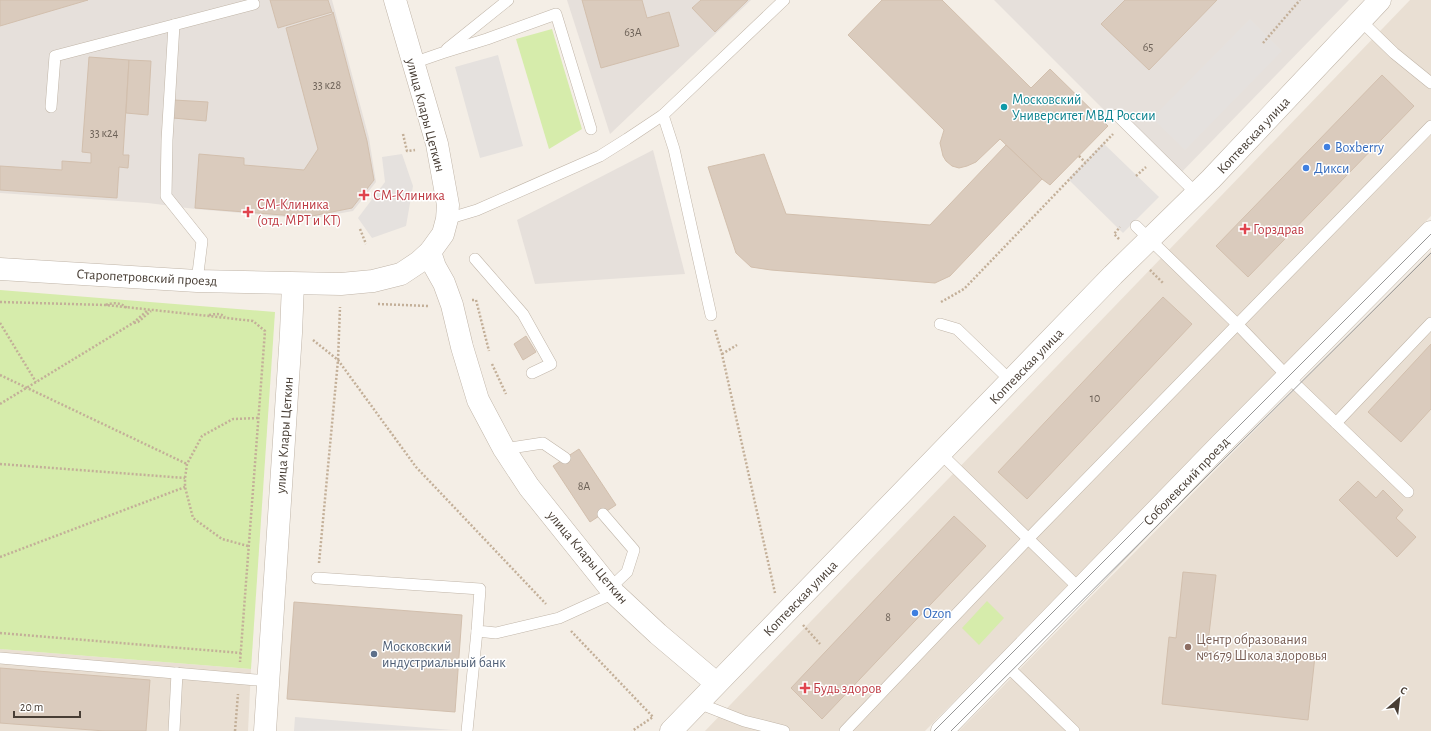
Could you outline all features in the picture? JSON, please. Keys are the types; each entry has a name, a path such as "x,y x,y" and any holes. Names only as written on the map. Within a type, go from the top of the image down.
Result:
{"street":[{"name":"улица Клары Цеткин","path":"265,731 293,284 341,284 373,281 401,274 419,262 430,252 443,234 448,219 448,205 437,144 395,0"},
{"name":"Коптевская улица","path":"671,731 1113,275 1143,233 1197,194 1380,0"},
{"name":"Соболевский проезд","path":"942,731 1431,232"},
{"name":"улица Клары Цеткин","path":"430,252 452,305 462,347 478,400 504,450 530,487 612,591 658,634 716,684"},
{"name":"Старопетровский проезд","path":"0,269 197,281 293,284"}],"lane":[{"path":"442,53 508,0"},
{"path":"448,219 477,210 600,156 663,115 784,0"},
{"path":"51,107 55,56 254,4"},
{"path":"413,63 487,39 556,14 591,129"},
{"path":"1360,20 1394,52 1431,83"},
{"path":"174,25 167,140 166,196 202,241 197,281"},
{"path":"663,115 674,149 711,315"},
{"path":"1121,118 1197,194"},
{"path":"845,731 1028,538 1431,126"},
{"path":"1143,233 1238,325 1288,377 1408,492"},
{"path":"475,259 523,314 551,364 532,372"},
{"path":"1336,423 1431,323"},
{"path":"940,324 957,329 1011,381"},
{"path":"504,450 543,443 565,458"},
{"path":"940,453 1080,589"},
{"path":"477,631 496,633 559,618 612,591 627,572 634,550 604,514"},
{"path":"317,578 480,589 467,731"},
{"path":"0,658 268,681"},
{"path":"1006,664 1074,731"},
{"path":"174,731 177,673"},
{"path":"698,703 744,721 784,731"}],"path":[{"path":"1263,42 1300,0"},
{"path":"941,302 964,289 1084,162 1121,118"},
{"path":"403,134 407,151 416,150"},
{"path":"1079,156 1084,162"},
{"path":"360,229 366,244"},
{"path":"317,578 338,360 340,300"},
{"path":"0,302 106,305 209,316 253,321 266,331 307,335 338,360 416,467 653,716 632,731"},
{"path":"0,404 133,324 150,310"},
{"path":"711,315 722,354 776,595"},
{"path":"0,323 36,382"},
{"path":"235,731 248,546 266,331"},
{"path":"722,354 737,345"},
{"path":"0,375 187,464"},
{"path":"248,546 222,539 193,518 185,487 185,478 187,464 202,436 233,419 258,418"},
{"path":"0,464 185,478"},
{"path":"0,557 185,487"},
{"path":"0,633 241,653"}],"shaded area":[{"path":"0,0 332,0 369,138 376,182 353,211 309,219 195,209 148,203 0,193"},
{"path":"567,0 751,0 610,134"},
{"path":"994,0 1349,0 1174,180"},
{"path":"1410,0 1431,0 1431,216 925,731 705,731"},
{"path":"1250,19 1282,51 1185,150 1152,118"},
{"path":"498,55 523,146 480,158 455,67"},
{"path":"1103,143 1159,197 1123,233 1068,179"},
{"path":"653,150 685,274 535,284 517,220"},
{"path":"402,154 413,186 406,226 372,238 358,218 385,182 382,157"},
{"path":"1431,251 1431,731 959,731"},
{"path":"0,649 251,669 248,731 0,731"},
{"path":"295,717 452,730 294,731"}],"green space":[{"path":"552,29 582,129 549,149 516,39"},
{"path":"0,290 275,312 251,669 0,649"},
{"path":"987,601 1004,618 979,645 962,628"}],"building":[{"path":"0,0 88,0 0,26"},
{"path":"270,0 328,0 332,12 278,28"},
{"path":"582,0 642,0 647,18 669,12 679,46 601,68"},
{"path":"701,0 748,0 715,32 692,8"},
{"name":"Московский Университет МВД России","path":"882,0 942,0 1031,88 1050,69 1108,126 1050,185 1000,139 976,162 959,168 952,166 943,156 940,143 944,130 848,35"},
{"path":"1125,0 1217,0 1149,70 1101,24"},
{"path":"333,12 367,141 374,180 352,208 307,217 195,208 199,154 244,158 244,165 304,170 318,149 286,28 332,14"},
{"path":"89,57 129,60 123,155 129,155 128,168 119,167 117,198 0,190 0,166 62,170 62,161 91,163 91,153 82,152"},
{"path":"129,60 151,61 148,115 126,113"},
{"path":"1382,75 1414,106 1248,277 1216,246"},
{"path":"174,100 208,102 206,121 173,118"},
{"path":"1006,145 1042,179 950,276 935,283 771,270 751,267 736,253 708,167 764,154 786,214 930,225"},
{"path":"1163,297 1192,324 1027,499 998,472"},
{"path":"526,336 536,352 523,360 514,344"},
{"path":"1431,344 1431,409 1401,442 1368,412"},
{"path":"579,449 616,505 590,522 553,466"},
{"path":"1358,481 1376,498 1383,490 1403,510 1396,518 1416,537 1397,557 1339,500"},
{"path":"954,516 986,546 822,719 791,688"},
{"name":"Центр образования №1679 Школа здоровья","path":"1183,572 1216,575 1207,651 1279,659 1279,651 1315,656 1308,720 1162,704 1169,637 1176,638"},
{"name":"Московский индустриальный банк","path":"294,602 462,615 455,712 287,699"},
{"path":"0,668 150,680 146,731 105,731 0,723"}],"tram line":[{"path":"934,731 1431,234"},
{"path":"951,731 1431,253"}],"place":[{"name":"Московский Университет МВД России","path":"1004,107"},
{"name":"Boxberry","path":"1327,147"},
{"name":"Дикси","path":"1306,168"},
{"name":"СМ-Клиника","path":"364,195"},
{"name":"СМ-Клиника (отд. МРТ и КТ)","path":"248,212"},
{"name":"Горздрав","path":"1245,229"},
{"name":"Ozon","path":"915,613"},
{"name":"Центр образования №1679 Школа здоровья","path":"1188,647"},
{"name":"Московский индустриальный банк","path":"374,654"},
{"name":"Будь здоров","path":"805,688"}]}
